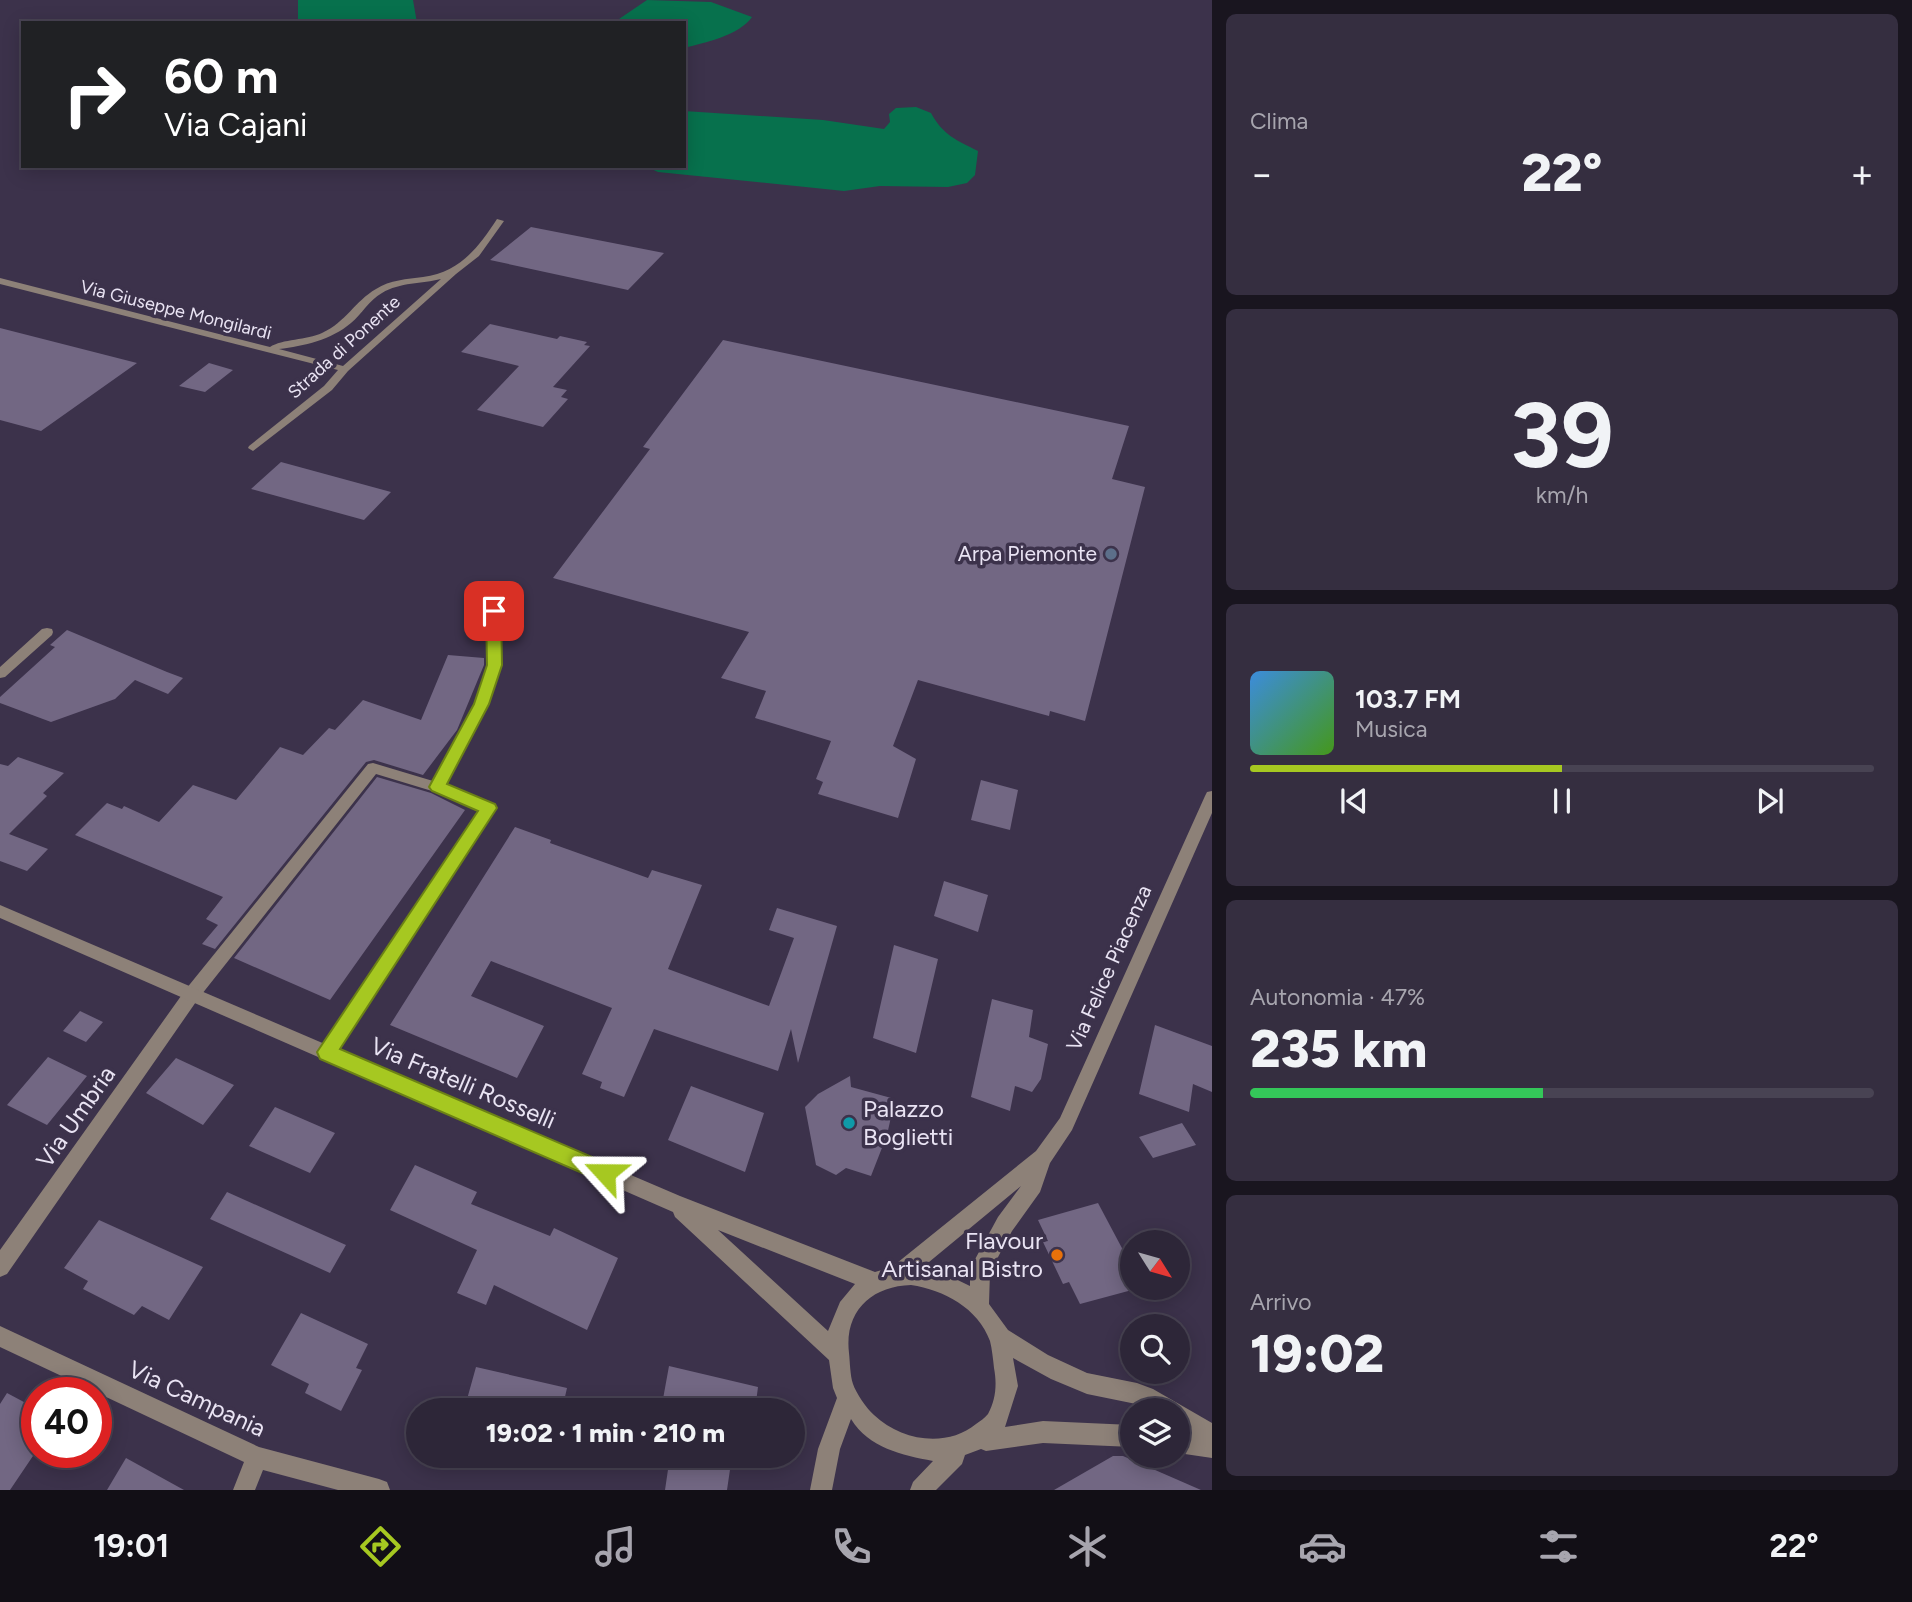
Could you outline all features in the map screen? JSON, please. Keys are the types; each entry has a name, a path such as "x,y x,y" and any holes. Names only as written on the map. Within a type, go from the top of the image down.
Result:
{"street":[{"name":"Strada di Ponente","path":"253,448 328,388 345,369 457,270 487,241 500,221"},
{"name":"Strada di Ponente","path":"264,348 299,344 324,336 345,323 377,291 396,283 443,276 457,270"},
{"name":"Via Giuseppe Mongilardi","path":"0,281 345,369"},
{"path":"438,787 481,704 494,665 492,589"},
{"path":"0,674 47,632"},
{"path":"192,994 373,768 438,787 489,808 327,1052"},
{"name":"Via Felice Piacenza","path":"886,1279 1042,1157 1066,1124 1212,796"},
{"name":"Via Fratelli Rosselli","path":"0,911 676,1204 886,1279"},
{"name":"Via Umbria","path":"0,1267 192,994"},
{"name":"Via Felice Piacenza","path":"979,1307 980,1270 1005,1224 1033,1186 1042,1157"},
{"name":"Via Fratelli Rosselli","path":"676,1204 836,1352"},
{"path":"954,1457 934,1458 893,1446 875,1433 859,1416 839,1375 836,1352 838,1330 846,1310 859,1294 886,1279 924,1276 953,1287 979,1307 999,1336 1009,1364 1010,1393 1002,1419 986,1440"},
{"name":"Via Campania","path":"0,1336 257,1457 379,1490"},
{"path":"999,1336 1048,1366 1097,1386 1148,1398"},
{"path":"821,1490 829,1449 848,1397"},
{"path":"1190,1422 1212,1435"},
{"path":"921,1490 954,1457 986,1440 1043,1432 1120,1435"},
{"path":"1190,1444 1212,1447"},
{"path":"244,1490 257,1457"}],"green space":[{"path":"298,0 413,0 417,21 298,21"},
{"path":"647,0 711,2 752,17 739,29 711,41 686,47 686,21 619,19"},
{"path":"916,107 931,113 945,132 978,151 975,175 967,183 948,187 880,186 844,191 658,172 649,168 686,168 686,111 823,120 884,129 890,122 889,114 896,108"}],"building":[{"path":"531,227 664,253 628,290 490,260"},
{"path":"490,324 557,339 560,336 587,342 584,345 590,346 553,387 567,390 561,397 568,399 543,427 477,410 519,366 461,352"},
{"path":"0,328 137,363 41,431 0,420"},
{"path":"723,340 1129,426 1112,479 1145,487 1085,721 1050,711 1049,716 918,680 893,746 916,759 898,818 818,794 823,782 816,779 831,741 755,718 766,691 721,678 749,632 553,578 650,449 643,447"},
{"path":"209,363 233,370 205,392 179,386"},
{"path":"281,462 391,492 364,520 251,489"},
{"path":"67,630 183,678 168,694 135,680 115,699 51,722 0,703 0,697 55,647 50,645"},
{"path":"448,655 484,658 484,665 457,730 423,775 374,760 366,762 215,949 202,944 218,925 206,919 223,897 75,835 107,803 122,809 124,806 159,822 193,785 236,800 280,747 303,755 329,728 335,730 363,700 421,720"},
{"path":"18,757 64,773 43,793 47,796 9,834 48,849 27,871 0,861 0,764 8,766"},
{"path":"377,777 431,793 465,810 330,1000 234,958"},
{"path":"981,780 1018,790 1010,830 971,820"},
{"path":"515,827 551,840 550,843 648,878 652,870 702,885 668,969 769,1006 794,938 769,930 777,908 837,926 798,1063 791,1029 778,1071 654,1029 624,1097 600,1088 602,1082 582,1074 612,1008 491,961 471,996 544,1026 517,1078 390,1025"},
{"path":"944,881 988,895 978,932 934,916"},
{"path":"894,945 938,959 916,1053 873,1038"},
{"path":"992,999 1033,1010 1029,1037 1048,1044 1041,1079 1032,1092 1015,1086 1010,1111 971,1097"},
{"path":"80,1011 103,1022 86,1042 63,1031"},
{"path":"1155,1025 1212,1046 1212,1092 1193,1084 1189,1112 1139,1094"},
{"path":"48,1057 87,1076 47,1125 7,1105"},
{"path":"176,1058 234,1085 203,1125 146,1093"},
{"name":"Palazzo Boglietti","path":"850,1076 851,1087 895,1099 887,1135 871,1176 846,1168 836,1175 816,1165 805,1107 818,1094"},
{"path":"691,1086 764,1113 745,1172 668,1140"},
{"path":"275,1107 335,1133 310,1173 249,1146"},
{"path":"1182,1123 1196,1145 1153,1158 1139,1137"},
{"path":"415,1165 477,1192 471,1204 550,1236 554,1228 618,1258 587,1330 494,1285 486,1305 457,1293 477,1250 390,1210"},
{"path":"227,1192 346,1245 330,1273 210,1219"},
{"path":"1098,1203 1120,1244 1120,1293 1080,1304 1069,1282 1063,1284 1043,1242 1048,1241 1038,1220"},
{"path":"99,1220 203,1267 169,1320 142,1306 134,1315 83,1289 88,1281 64,1268"},
{"path":"301,1313 368,1344 356,1368 362,1370 341,1411 305,1393 309,1384 271,1365"},
{"path":"669,1366 758,1387 757,1398 663,1398"},
{"path":"476,1367 567,1388 565,1398 467,1398"},
{"path":"7,1393 21,1400 21,1468 25,1468 10,1490 0,1490 0,1404"},
{"path":"1113,1456 1120,1456 1120,1468 1151,1468 1201,1490 1054,1490"},
{"path":"126,1458 184,1490 107,1490"},
{"path":"668,1468 730,1468 727,1490 665,1490"}],"place":[{"name":"Arpa Piemonte","path":"1111,554"},
{"name":"Palazzo Boglietti","path":"849,1123"},
{"name":"Flavour Artisanal Bistro","path":"1057,1255"}],"route":[{"path":"494,611 494,665 481,704 438,787 489,808 327,1052 605,1173"}]}
